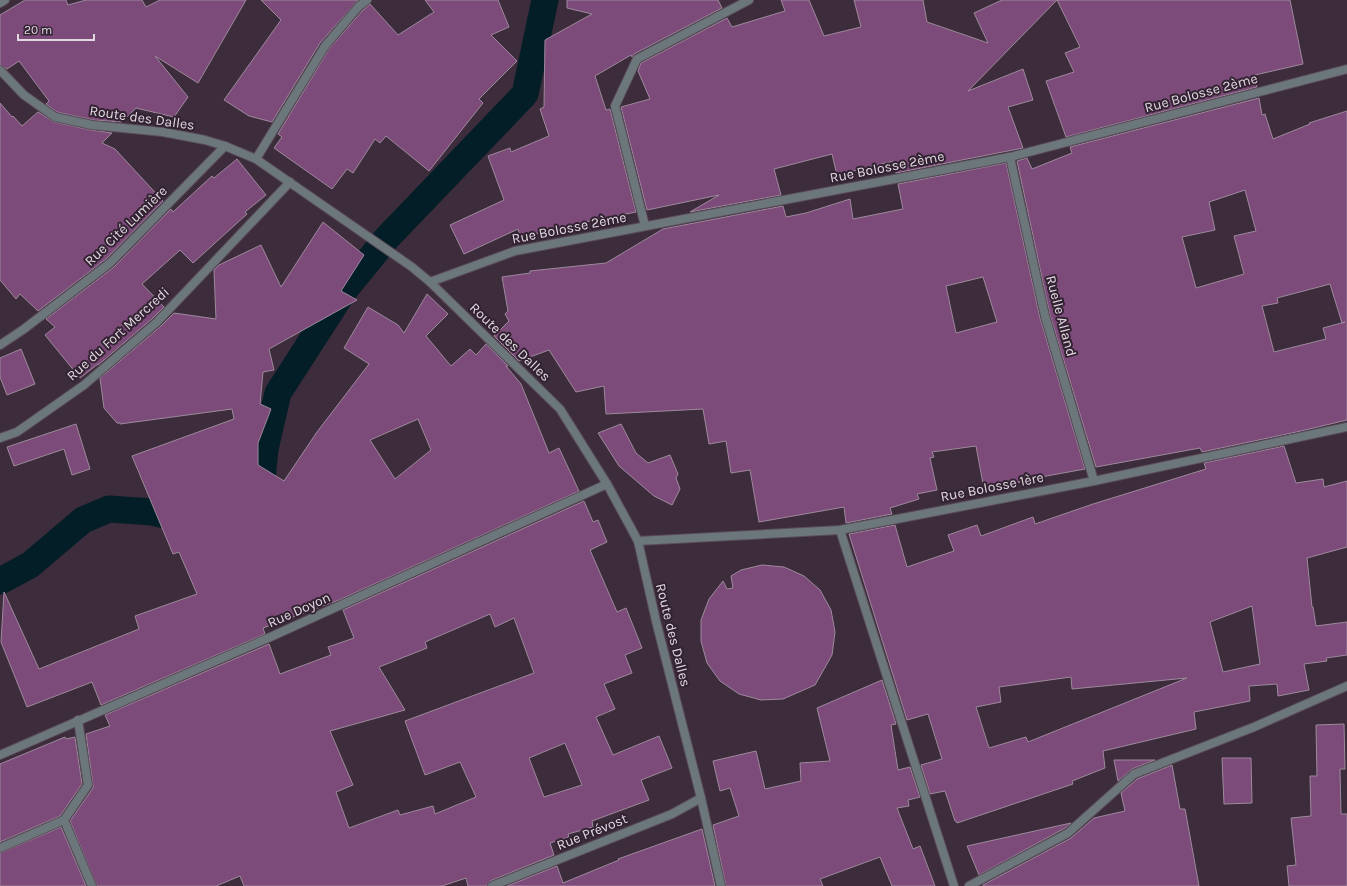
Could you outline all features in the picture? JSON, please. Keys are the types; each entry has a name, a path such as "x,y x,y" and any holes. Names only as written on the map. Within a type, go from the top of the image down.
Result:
{"street":[{"path":"0,3 5,0"},
{"path":"256,159 325,46 359,6 367,0"},
{"path":"645,226 615,106 637,59 749,0"},
{"name":"Rue Bolosse 2ème","path":"430,282 515,251 1010,157 1347,69"},
{"name":"Route des Dalles","path":"0,70 24,95 55,117 92,125 163,132 225,146 256,159 412,267 430,282 560,409 607,484 638,541 656,621 701,798 721,886"},
{"name":"Rue Cité Lumière","path":"0,345 24,329 110,263 225,146"},
{"name":"Ruelle Alland","path":"1010,157 1045,316 1094,481"},
{"name":"Rue du Fort Mercredi","path":"0,438 17,432 84,385 156,322 290,182"},
{"name":"Rue Bolosse 1ère","path":"638,541 840,530 1094,481 1347,427"},
{"name":"Rue Doyon","path":"0,755 266,639 607,484"},
{"path":"840,530 954,886"},
{"path":"969,886 1068,833 1134,774 1254,727 1347,686"},
{"path":"0,848 64,820 88,785 78,720"},
{"name":"Rue Prévost","path":"492,886 672,814 701,798"},
{"path":"64,820 92,886"}],"building":[{"path":"25,0 66,0 68,5 86,0 142,0 146,7 160,0 246,0 198,83 155,56 188,97 174,117 136,108 122,122 93,120 57,112 46,104 49,101 19,61 7,69 0,65 0,15"},
{"path":"261,0 358,0 320,43 272,122 249,116 224,100 281,20"},
{"path":"425,0 498,0 509,27 491,35 517,61 479,99 483,103 429,171 386,136 380,143 375,139 353,173 347,169 332,189 274,148 282,137 278,134 329,49 363,10 370,4 398,35 434,12"},
{"path":"567,0 718,0 722,8 634,54 632,57 631,55 595,76 606,110 610,109 636,212 541,231 542,232 521,238 518,229 464,254 450,225 504,200 488,156 510,148 511,152 549,136 540,109 544,107 545,40 592,14 567,8"},
{"path":"781,0 809,0 824,36 861,27 854,0 923,0 927,22 988,43 974,13 1002,0 1057,0 968,91 1023,69 1033,100 1008,107 1023,148 896,173 894,161 837,175 832,154 774,169 781,195 690,212 719,195 647,210 621,107 650,99 638,71 641,63 727,18 732,27 785,11"},
{"path":"1057,0 1290,0 1303,64 1255,75 1257,87 1066,137 1046,81 1074,72 1065,53 1080,47"},
{"path":"1259,98 1262,115 1265,114 1273,139 1310,124 1309,123 1347,111 1347,420 1202,452 1200,448 1096,467 1050,315 1017,161 1027,158 1032,169 1072,153 1070,147","holes":["1245,190 1256,231 1234,236 1244,274 1196,288 1182,237 1215,230 1209,202","1330,284 1342,323 1323,328 1326,339 1274,352 1262,306 1278,303 1277,298"]},
{"path":"0,103 22,126 38,112 54,122 112,133 102,143 115,149 163,201 106,259 38,311 20,294 16,299 0,280"},
{"path":"237,159 266,195 245,212 247,214 193,263 180,250 142,284 164,307 98,365 80,378 45,335 55,327 46,319 114,267 171,209 173,212 212,176 214,178"},
{"path":"1006,163 1040,318 1085,469 984,489 976,446 932,452 934,457 930,458 937,490 917,494 919,499 890,508 892,514 846,523 844,507 759,522 750,470 731,473 726,441 709,444 703,409 606,414 604,386 576,392 549,350 519,361 494,336 509,321 505,314 508,311 502,277 530,273 530,271 606,263 663,229 783,206 786,217 806,213 850,199 853,219 903,209 898,184","holes":["983,277 997,322 956,333 946,286"]},
{"path":"323,222 364,255 341,291 357,300 269,349 274,370 263,372 260,404 271,409 258,443 258,465 284,481 317,432 369,364 344,348 368,307 398,325 404,333 427,294 448,314 426,336 451,366 470,349 476,355 486,344 508,366 506,366 521,384 549,453 559,448 579,491 339,600 263,628 265,634 101,705 92,682 27,707 1,642 4,592 39,669 139,629 135,616 197,594 179,552 173,554 132,456 234,419 232,409 120,424 117,423 104,408 100,378 174,313 216,319 214,270 219,265 261,245 281,287","holes":["418,419 431,450 395,479 370,440"]},
{"path":"21,349 35,384 7,395 0,377 0,358"},
{"path":"76,424 90,469 72,475 64,449 14,466 7,447"},
{"path":"621,424 636,453 648,463 670,455 678,474 676,478 680,489 672,505 654,496 619,466 598,433"},
{"path":"1284,446 1296,483 1323,479 1324,487 1347,481 1347,547 1307,558 1312,607 1316,626 1347,622 1347,655 1326,658 1327,661 1304,664 1309,690 1278,696 1277,684 1249,686 1250,701 1194,712 1196,729 1103,751 1105,768 1072,781 1073,784 957,823 945,791 930,794 921,765 942,759 928,714 907,720 849,534 895,525 907,567 954,551 948,535 977,525 981,536 1033,517 1035,524 1093,504 1206,469 1204,463","holes":["1252,606 1260,664 1223,672 1210,622","1071,677 1072,689 1187,678 1028,742 1026,737 989,748 976,707 1001,702 999,687"]},
{"path":"584,501 593,522 598,520 607,542 590,550 617,612 626,608 642,648 625,655 632,673 604,684 615,709 596,717 613,755 659,736 672,768 641,780 649,800 592,821 593,827 568,834 569,837 550,843 554,855 490,881 487,886 468,886 466,878 442,886 244,886 240,876 216,886 97,886 70,821 93,788 86,734 110,726 105,715 269,644 280,674 331,655 328,647 354,638 343,610","holes":["490,614 495,627 514,618 534,673 405,721 425,775 460,762 476,797 435,814 433,806 400,815 398,810 349,828 336,792 353,785 330,731 405,710 379,667 427,648 425,642","565,743 582,785 544,797 529,758"]},
{"path":"762,565 784,567 804,576 820,590 831,610 835,632 832,655 815,685 783,699 761,700 739,694 720,681 707,663 701,641 701,620 709,599 723,581 727,589 733,588 731,576 741,570"},
{"path":"882,680 896,724 891,725 898,770 910,767 920,797 908,800 909,806 897,808 913,849 920,846 935,886 892,886 880,857 820,879 823,886 726,886 713,825 739,816 730,788 720,791 713,761 756,751 765,789 801,781 800,763 830,761 817,708"},
{"path":"1344,724 1345,769 1340,769 1341,814 1347,814 1347,886 1289,886 1287,866 1296,865 1291,818 1311,816 1310,776 1317,776 1316,725"},
{"path":"65,737 66,739 75,737 82,784 60,816 0,842 0,764"},
{"path":"1222,758 1251,758 1252,803 1224,804"},
{"path":"1114,760 1155,760 1132,769 1118,781"},
{"path":"1172,765 1180,809 1185,809 1199,886 983,886 1071,838 1094,818 1125,811 1121,793 1137,779"},
{"path":"1071,823 1065,828 979,875 967,846"},
{"path":"61,827 86,886 0,886 0,853"},
{"path":"702,829 715,886 507,886 557,866 563,883 619,860 618,859"}],"waterway":[{"path":"255,502 260,500 265,449 278,393 343,292 386,239 525,94 545,0"},
{"path":"0,581 30,565 83,520 109,509 152,512 192,521"}]}
